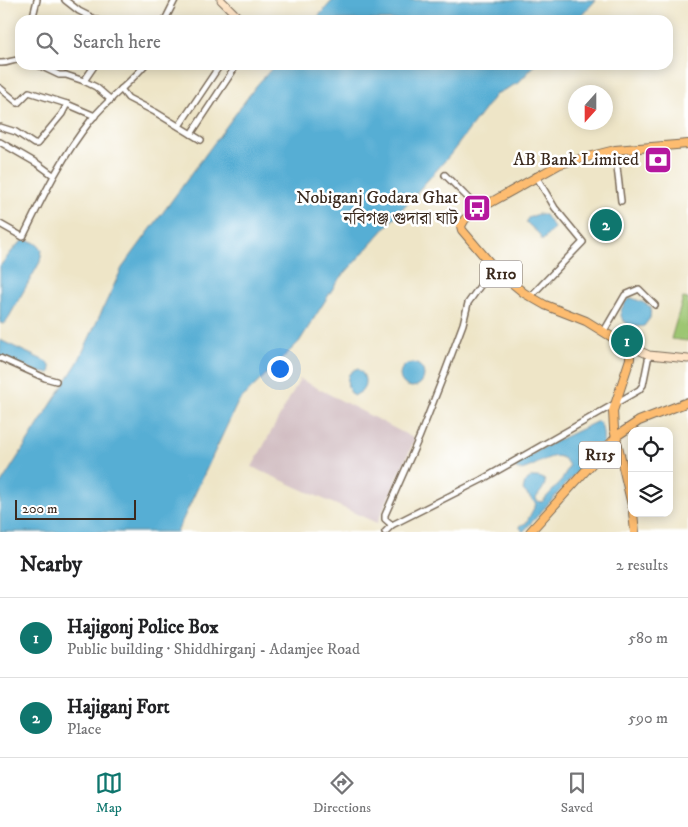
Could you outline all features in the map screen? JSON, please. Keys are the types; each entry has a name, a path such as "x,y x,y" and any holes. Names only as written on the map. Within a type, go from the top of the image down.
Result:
{"main road":[{"name":"R110","path":"627,345 586,321 530,297 496,269 462,230 461,226 465,219 479,209 560,164 615,150 688,144"},
{"path":"627,345 630,350 630,359 614,405 614,429 628,488"},
{"name":"R115","path":"530,532 616,438 639,420 688,402"},
{"path":"633,517 635,532"}],"street":[{"path":"33,15 37,0"},
{"path":"65,0 87,15"},
{"path":"168,15 175,0"},
{"path":"221,0 235,15"},
{"path":"0,63 6,64 15,60"},
{"path":"48,70 59,75 66,75 84,81 96,87 111,100"},
{"path":"84,81 92,70"},
{"path":"0,224 23,236 53,175 95,116 140,70"},
{"path":"179,126 217,70"},
{"path":"190,134 233,70"},
{"path":"0,88 18,103 29,92 67,104 95,116"},
{"path":"121,89 128,98 202,140"},
{"path":"0,127 16,132 37,144 62,114 67,104"},
{"path":"0,142 53,175"},
{"path":"615,150 621,201"},
{"path":"445,175 479,209"},
{"path":"530,297 583,242 555,208 536,176"},
{"path":"392,525 385,519 385,515 446,372 463,324 468,303 480,286 496,269"},
{"path":"604,331 625,295 639,289 655,305"},
{"path":"627,345 649,354 688,359"},
{"path":"385,532 392,525 481,480 614,405 642,387 649,354"},
{"path":"0,358 56,381"}],"shaded area":[{"path":"300,379 415,439 377,523 252,467"}],"green space":[{"path":"683,298 688,299 688,341 671,339"}],"water":[{"path":"333,0 596,0 582,15 320,15"},
{"path":"270,70 530,70 518,83 496,94 450,155 337,282 299,342 238,402 177,532 0,532 0,485 78,362 122,268 256,86"},
{"path":"538,214 545,215 554,228 542,241 539,234 526,222 528,218"},
{"path":"24,240 34,243 42,250 40,262 9,317 4,324 0,323 0,266 16,246"},
{"path":"632,298 651,307 650,318 644,326 630,325 622,318 622,307 627,300"},
{"path":"0,340 45,361 50,366 50,373 32,370 0,356"},
{"path":"412,363 417,364 423,370 423,380 417,386 412,387 407,386 401,380 400,375 401,370 407,364"},
{"path":"358,369 363,374 365,385 362,391 354,396 347,383 349,374"},
{"path":"598,421 603,431 603,443 523,532 519,526 526,523 536,504 523,490 525,483 532,477 539,477 545,481 536,498 537,501 542,502 562,480 569,466 564,459 559,457 546,459 525,469 518,470 514,467 515,464 548,445"}],"place":[{"name":"AB Bank Limited","path":"658,160"},
{"name":"Nobiganj Godara Ghat নবিগঞ্জ গুদারা ঘাট","path":"477,208"},
{"name":"Hajiganj Fort","path":"606,225"},
{"name":"Hajigonj Police Box","path":"627,341"}]}
